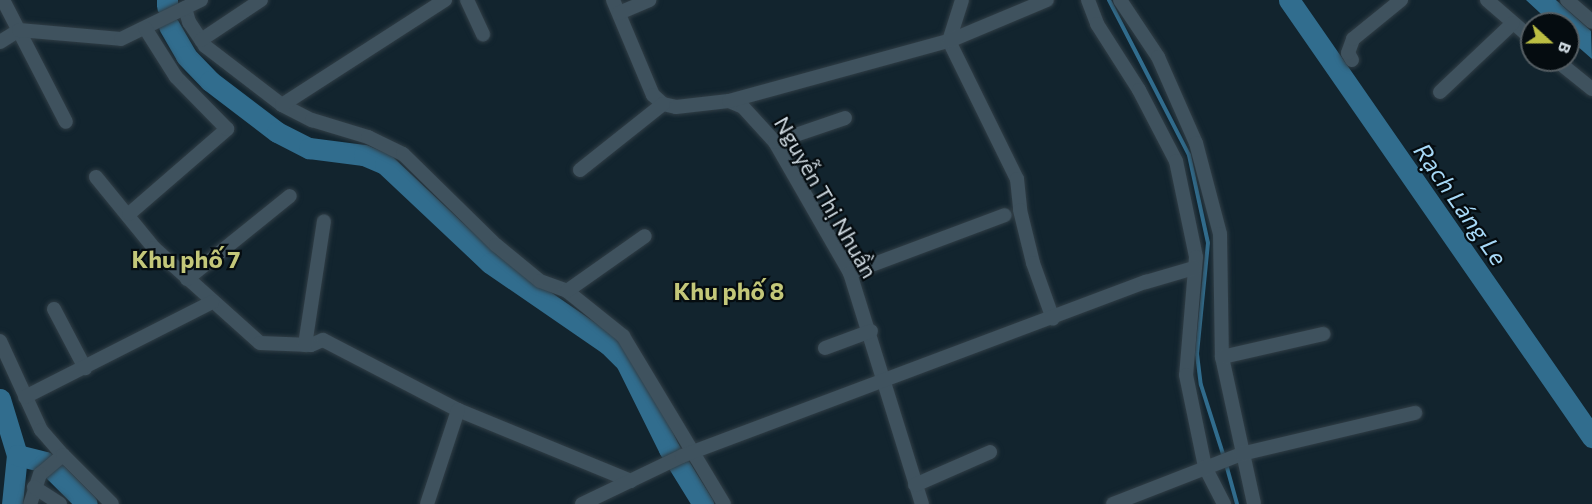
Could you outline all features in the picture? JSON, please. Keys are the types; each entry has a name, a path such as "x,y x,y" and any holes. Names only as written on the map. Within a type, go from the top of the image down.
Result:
{"street":[{"path":"3,0 66,122"},
{"path":"0,42 19,30 121,39 201,0"},
{"path":"201,40 261,0"},
{"path":"282,105 445,0"},
{"path":"467,0 483,34"},
{"path":"649,0 616,6 653,96 663,104 676,107 729,101 949,41 1047,0"},
{"path":"962,0 949,41 1017,179 1020,210 1033,263 1053,319"},
{"path":"1088,0 1097,24 1138,90 1176,161 1196,257 1186,375 1209,466 1224,504"},
{"path":"1120,0 1158,57 1196,143 1220,234 1222,357 1239,455 1254,504"},
{"path":"1352,60 1348,53 1353,39 1401,0"},
{"path":"1487,0 1520,29"},
{"path":"1573,2 1592,22"},
{"path":"185,8 201,40 282,105 312,120 368,137 403,154 496,245 540,280 567,291 623,336 686,455 724,504"},
{"path":"1440,92 1513,23"},
{"path":"129,214 227,129 176,77 145,28"},
{"path":"1571,72 1592,89"},
{"name":"Nguyễn Thị Nhuần","path":"729,101 743,107 775,142 850,273 871,331 883,381 922,504"},
{"path":"579,170 663,104"},
{"path":"775,142 845,118"},
{"path":"96,177 129,214 154,248 260,343 305,345 323,340 458,410 631,481"},
{"path":"187,279 290,196"},
{"path":"850,273 1005,215"},
{"path":"305,345 324,221"},
{"path":"567,291 645,236"},
{"path":"582,504 686,455 1053,319 1146,282 1194,268"},
{"path":"25,397 212,302"},
{"path":"54,309 85,368"},
{"path":"825,348 871,331"},
{"path":"1222,357 1323,334"},
{"path":"0,341 41,430 59,457 112,504"},
{"path":"426,504 458,410"},
{"path":"1113,504 1239,455 1415,413"},
{"path":"915,485 990,452"},
{"path":"30,504 37,481 59,457"},
{"path":"37,481 60,504"}],"water":[{"path":"1526,0 1556,0 1570,12 1539,12"},
{"path":"1580,21 1591,31 1592,59 1580,48"}],"waterway":[{"path":"167,0 167,6"},
{"path":"1109,0 1189,155 1208,243 1197,354 1201,385 1224,457"},
{"name":"Rạch Láng Le","path":"1289,0 1592,437"},
{"path":"169,26 186,56 210,81 277,132 309,148 364,155 385,164 490,263 608,344 626,362 669,449 703,504"},
{"path":"0,399 17,455 12,504"},
{"path":"17,455 45,462 87,504"},
{"path":"1226,464 1237,504"}],"district":[{"name":"Khu phố 7","path":"186,259"},
{"name":"Khu phố 8","path":"729,291"}]}
